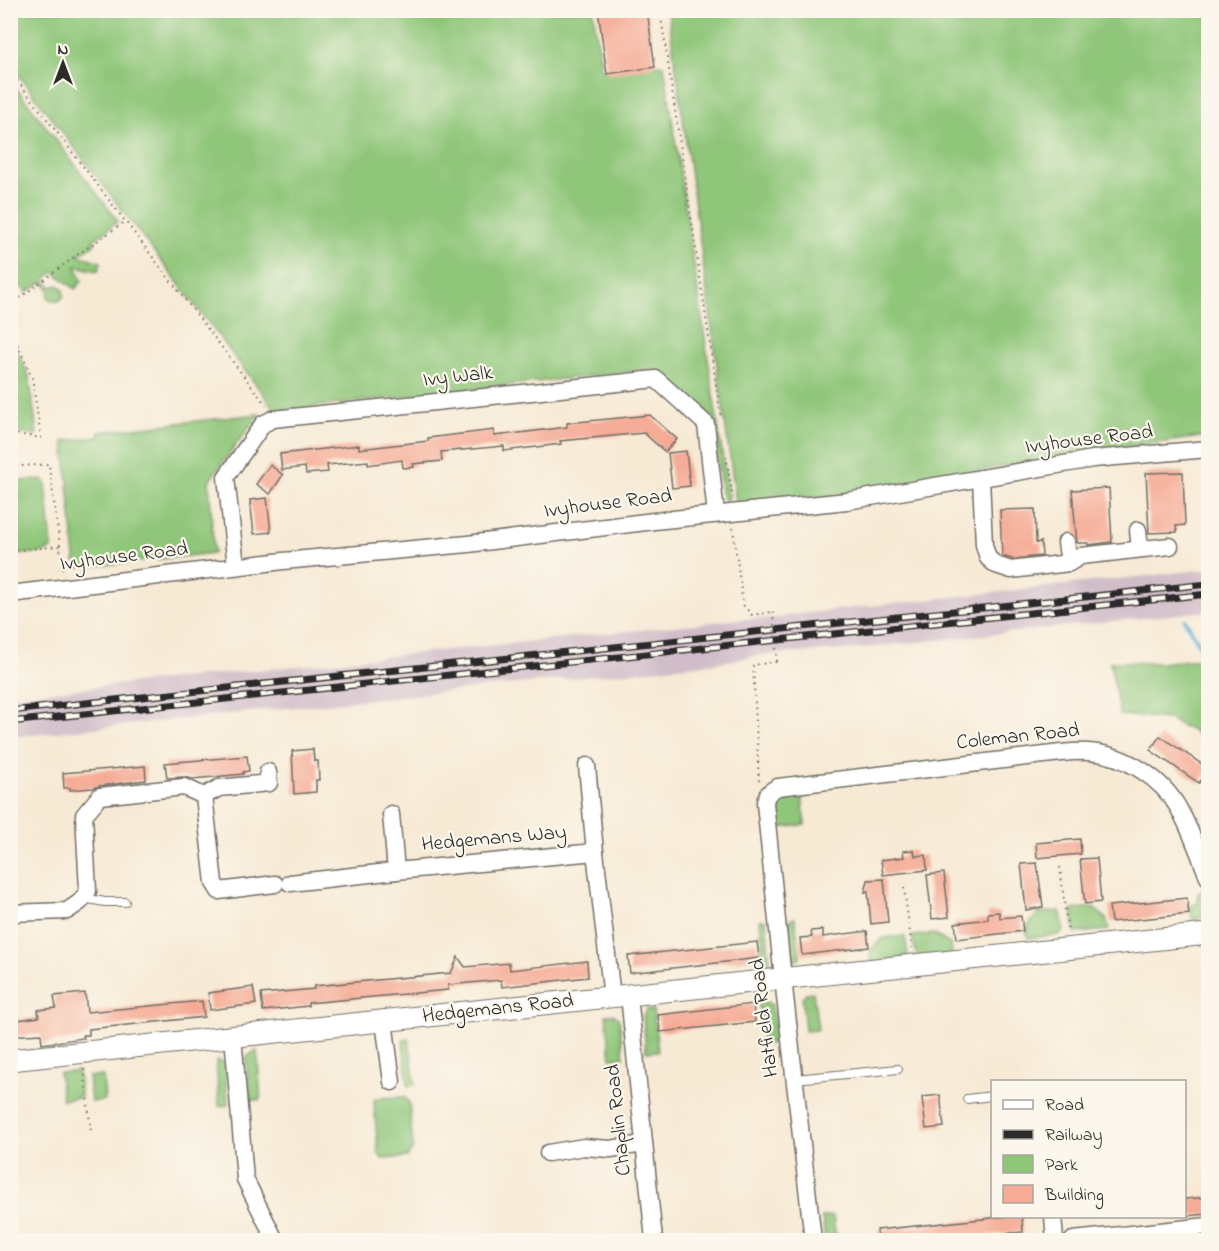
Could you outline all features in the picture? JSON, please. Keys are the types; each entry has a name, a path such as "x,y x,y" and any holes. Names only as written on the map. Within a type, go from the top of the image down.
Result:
{"street":[{"name":"Ivy Walk","path":"273,419 656,379 706,423 728,513"},
{"path":"236,566 226,477 263,424 273,419"},
{"name":"Ivyhouse Road","path":"10,594 236,566 468,544 847,501 1093,459 1209,449"},
{"path":"981,478 984,545 988,558 996,565 1011,570 1069,563 1081,556 1170,546"},
{"path":"1138,530 1140,549"},
{"path":"1066,542 1069,563"},
{"name":"Coleman Road","path":"770,791 778,787 1061,753 1090,752 1116,758 1132,765 1158,784 1178,807 1209,877"},
{"name":"Hedgemans Way","path":"587,766 595,852 621,996"},
{"path":"10,913 67,911 83,898 88,891 84,816 100,796 184,788 204,796 219,788 269,783 268,772"},
{"name":"Hatfield Road","path":"770,791 765,803 813,1240"},
{"name":"Hedgemans Way","path":"204,796 214,884 219,891 595,852"},
{"name":"Hedgemans Way","path":"391,814 396,871"},
{"name":"Hedgemans Road","path":"10,1060 1209,934"},
{"name":"Chaplin Road","path":"621,996 644,1144 654,1240"},
{"path":"384,1022 392,1082"},
{"path":"233,1036 245,1179 275,1240"},
{"path":"548,1153 584,1147 610,1149 644,1144"},
{"path":"1053,1218 1055,1240"},
{"path":"1073,1240 1209,1226"}],"lane":[{"path":"83,898 105,902 125,902"},
{"path":"795,1079 898,1070"},
{"path":"967,1099 991,1096"}],"path":[{"path":"660,10 721,419"},
{"path":"10,71 269,409 273,419"},
{"path":"10,305 126,221"},
{"path":"10,328 32,377 41,438 10,434"},
{"path":"726,454 728,513 743,604 752,615 773,612 777,662 753,665 758,780 770,791"},
{"path":"10,467 49,464 66,586"},
{"path":"10,551 60,546"},
{"path":"1060,867 1070,950"},
{"path":"904,888 914,966"},
{"path":"83,1053 91,1132"}],"shaded area":[{"path":"1208,569 1208,611 845,650 761,655 717,663 11,737 11,696 742,619 780,618 788,615"}],"green space":[{"path":"11,11 593,11 602,70 664,65 729,499 724,500 722,496 711,417 662,373 645,370 276,411 11,65"},
{"path":"668,11 1208,11 1208,436 1066,455 847,495 737,509"},
{"path":"11,81 118,221 93,241 95,244 78,255 101,262 98,271 76,266 82,281 75,289 54,272 45,279 51,287 58,285 63,290 64,296 59,301 53,301 48,297 49,290 43,282 27,292 12,279 11,283"},
{"path":"10,336 29,376 37,433 35,436 11,431"},
{"path":"259,414 209,481 214,553 76,568 64,441 99,437 99,432"},
{"path":"43,479 46,483 52,548 45,552 11,555 11,482"},
{"path":"1208,658 1208,739 1169,719 1120,715 1110,662 1159,663"},
{"path":"802,795 805,825 778,828 776,804 780,797"},
{"path":"1203,891 1208,903 1208,917 1192,919 1190,906 1198,903 1198,893"},
{"path":"1093,907 1106,919 1109,930 1075,933 1072,910"},
{"path":"1060,911 1063,932 1059,935 1028,938 1026,929 1038,913"},
{"path":"795,918 800,958 794,962 789,919"},
{"path":"760,920 766,920 770,962 764,966"},
{"path":"934,934 951,945 952,954 917,958 912,936"},
{"path":"905,936 908,956 871,963 870,950 883,938"},
{"path":"813,992 818,1030 805,1031 802,998 806,993"},
{"path":"758,1002 772,1005 777,1043 763,1044"},
{"path":"647,1009 653,1010 658,1051 646,1052 643,1016"},
{"path":"613,1014 619,1019 624,1057 611,1058 606,1015"},
{"path":"409,1039 415,1085 408,1086 403,1040"},
{"path":"257,1050 261,1100 251,1100 246,1059"},
{"path":"216,1061 223,1062 225,1066 228,1105 219,1106"},
{"path":"78,1071 81,1097 62,1100 59,1073"},
{"path":"103,1076 105,1100 91,1102 88,1077"},
{"path":"405,1097 409,1102 413,1148 407,1157 382,1159 378,1151 374,1101 376,1098"},
{"path":"833,1216 835,1232 841,1240 825,1240 822,1217"}],"building":[{"path":"598,10 647,10 655,67 607,74"},
{"path":"650,415 677,439 665,452 644,433 560,441 561,444 504,451 504,446 441,452 442,461 413,464 414,467 403,468 402,460 368,465 368,461 327,465 328,472 306,474 305,467 282,470 280,454 359,445 359,449 494,430 494,436 567,427 567,423"},
{"path":"686,451 690,486 672,488 668,453"},
{"path":"270,465 283,475 270,494 256,484"},
{"path":"1183,472 1185,525 1176,526 1177,532 1149,533 1146,473"},
{"path":"1109,488 1112,542 1088,545 1088,543 1077,543 1072,490"},
{"path":"267,498 271,532 254,534 250,500"},
{"path":"1035,509 1036,543 1041,542 1042,556 1012,559 1002,556 1000,510"},
{"path":"1160,736 1209,769 1199,783 1150,750"},
{"path":"313,749 314,761 318,761 319,780 316,780 316,792 294,794 292,751"},
{"path":"247,756 249,771 243,774 193,779 167,778 165,763"},
{"path":"145,766 146,780 93,788 70,790 70,788 64,788 63,773"},
{"path":"1080,839 1081,854 1037,858 1036,843"},
{"path":"914,850 915,856 926,855 927,870 883,875 881,860 904,857 903,851"},
{"path":"1097,858 1101,902 1085,904 1080,859"},
{"path":"1037,863 1043,907 1026,910 1021,864"},
{"path":"944,873 949,917 932,919 927,875"},
{"path":"884,879 888,922 871,924 868,891 865,892 868,880"},
{"path":"1187,898 1189,914 1111,922 1109,906"},
{"path":"999,912 1000,918 1021,916 1023,931 957,939 955,923 988,919 988,913"},
{"path":"823,930 823,937 867,931 869,947 802,955 800,938 812,937 811,931"},
{"path":"757,942 759,958 630,973 628,956"},
{"path":"458,957 465,967 509,963 510,970 587,961 588,977 502,987 501,980 448,985 448,990 308,1003 308,1006 263,1011 261,994 314,989 314,986 451,973"},
{"path":"253,987 256,1004 210,1010 208,993"},
{"path":"85,993 87,1012 202,1001 204,1017 89,1029 89,1035 83,1035 84,1038 42,1044 41,1034 10,1036 10,1021 39,1017 38,1010 56,1008 54,996"},
{"path":"753,1004 755,1022 660,1032 658,1015"},
{"path":"940,1095 944,1127 926,1129 922,1097"},
{"path":"1209,1197 1209,1214 1186,1216 1186,1199"},
{"path":"992,1218 1022,1218 1023,1232 935,1240 878,1240 877,1230"}],"waterway":[{"path":"1185,620 1208,659"}],"railway":[{"path":"10,711 1208,584"},
{"path":"10,722 1208,594"}]}
